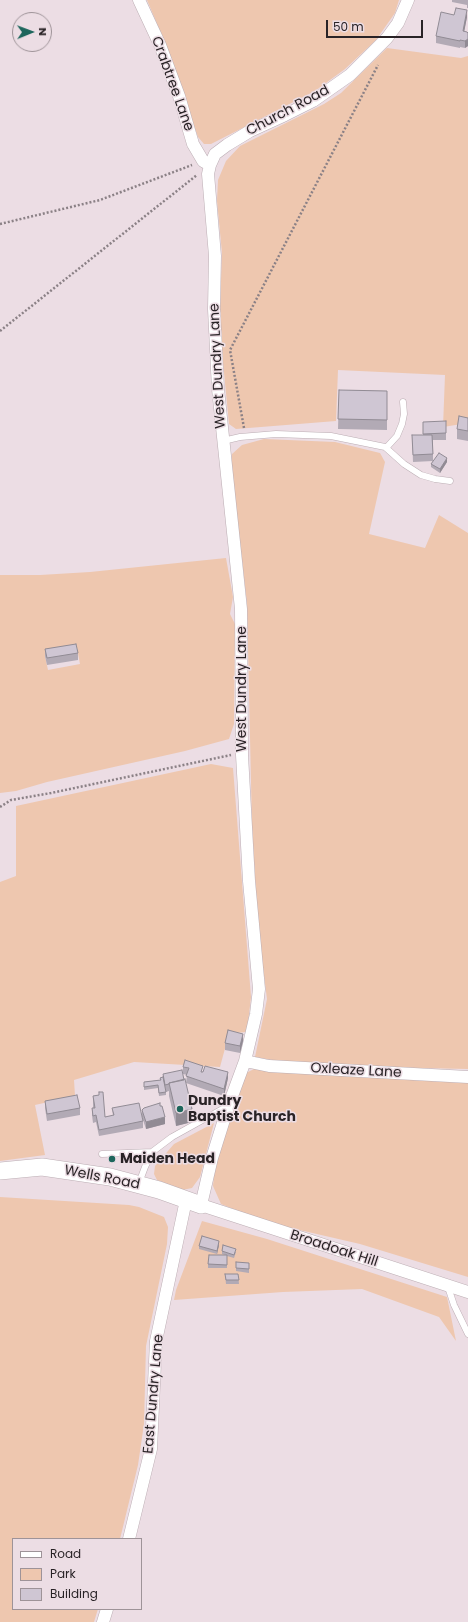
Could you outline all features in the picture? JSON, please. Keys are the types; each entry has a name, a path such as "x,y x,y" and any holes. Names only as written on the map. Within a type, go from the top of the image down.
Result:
{"street":[{"name":"Crabtree Lane","path":"139,0 160,45 179,96 193,144 206,163"},
{"name":"Church Road","path":"206,163 227,145 250,131 313,101 350,75 387,38 398,23 408,0"},
{"name":"West Dundry Lane","path":"194,1203 212,1158 228,1107 245,1061 256,1014 259,989 249,881 242,754 241,609 218,389 214,310 215,256 206,163"},
{"name":"Oxleaze Lane","path":"245,1061 269,1066 468,1077"},
{"name":"Wells Road","path":"0,1172 42,1167 110,1177 194,1203"},
{"name":"Broadoak Hill","path":"194,1203 448,1287 468,1292"},
{"name":"East Dundry Lane","path":"129,1538 151,1449 156,1341 194,1203"},
{"path":"103,1622 107,1610"}],"lane":[{"path":"386,448 397,436 402,424 404,414 403,402"},
{"path":"223,441 244,437 276,434 331,436 386,448 404,464 421,475 450,481"},
{"path":"139,1185 144,1167 152,1152 172,1137 228,1107"},
{"path":"102,1154 152,1152"},
{"path":"448,1287 454,1305 468,1332"}],"path":[{"path":"244,437 230,350 379,63"},
{"path":"0,224 100,200 206,163"},
{"path":"0,331 206,163"},
{"path":"0,807 11,800 51,794 229,755 242,754"}],"green space":[{"path":"147,0 399,0 395,13 376,40 345,69 315,91 211,144 204,144 198,137 163,38"},
{"path":"387,48 461,58 468,56 468,423 443,427 445,375 338,370 336,421 236,429 229,424 222,352 220,307 222,253 217,201 218,180 226,161 240,146 324,104 341,93"},
{"path":"264,439 335,442 380,453 385,462 369,534 425,548 439,515 468,533 468,1069 375,1067 284,1062 255,1057 267,999 258,928 252,827 247,603 231,466 232,454 242,445"},
{"path":"226,558 233,597 230,614 235,624 234,724 229,739 185,751 47,782 16,791 0,793 0,575 40,575 90,572","holes":["77,648 80,664 48,670 45,656"]},
{"path":"211,764 233,768 251,997 247,1032 234,1033 227,1041 220,1067 134,1062 74,1080 75,1096 35,1105 45,1155 0,1161 0,882 16,876 16,806"},
{"path":"254,1069 356,1077 468,1083 468,1277 360,1244 265,1222 221,1204 213,1186 216,1157 246,1073"},
{"path":"214,1123 200,1177 192,1188 182,1190 157,1180 154,1174 155,1166 174,1144"},
{"path":"0,1197 129,1205 139,1207 164,1217 168,1227 167,1244 146,1346 144,1424 138,1465 120,1538 12,1538 12,1610 98,1610 94,1622 0,1622"},
{"path":"202,1221 267,1239 447,1297 456,1341 439,1317 362,1289 283,1292 174,1300 176,1290"}],"building":[{"path":"456,8 467,10 463,31 468,33 468,39 465,41 460,41 436,36 441,12 454,15"},
{"path":"339,390 387,391 387,420 338,419"},
{"path":"459,416 468,418 468,431 457,429"},
{"path":"446,421 446,433 423,434 423,422"},
{"path":"412,435 432,435 433,454 413,455"},
{"path":"439,453 447,458 440,469 431,464"},
{"path":"76,644 78,653 47,658 45,649"},
{"path":"228,1030 243,1034 240,1046 225,1043"},
{"path":"185,1060 203,1066 201,1072 203,1072 205,1066 228,1072 224,1089 186,1076 189,1068 183,1067"},
{"path":"182,1070 184,1080 165,1085 163,1074"},
{"path":"163,1077 166,1092 159,1093 158,1085 144,1087 144,1082 161,1080 160,1078"},
{"path":"185,1079 192,1109 176,1113 169,1083"},
{"path":"99,1092 103,1092 105,1117 114,1115 112,1108 139,1103 143,1121 99,1130 96,1115 93,1116 92,1108 95,1108 93,1096 99,1095"},
{"path":"77,1095 80,1108 47,1114 45,1101"},
{"path":"160,1103 165,1117 146,1122 142,1110"},
{"path":"202,1236 219,1241 217,1251 199,1246"},
{"path":"223,1245 236,1249 234,1255 222,1251"},
{"path":"209,1255 227,1255 227,1265 208,1264"},
{"path":"236,1262 249,1263 249,1269 236,1268"},
{"path":"225,1274 238,1274 239,1280 226,1280"}],"place":[{"name":"Dundry Baptist Church","path":"180,1109"},
{"name":"Maiden Head","path":"112,1159"}]}
